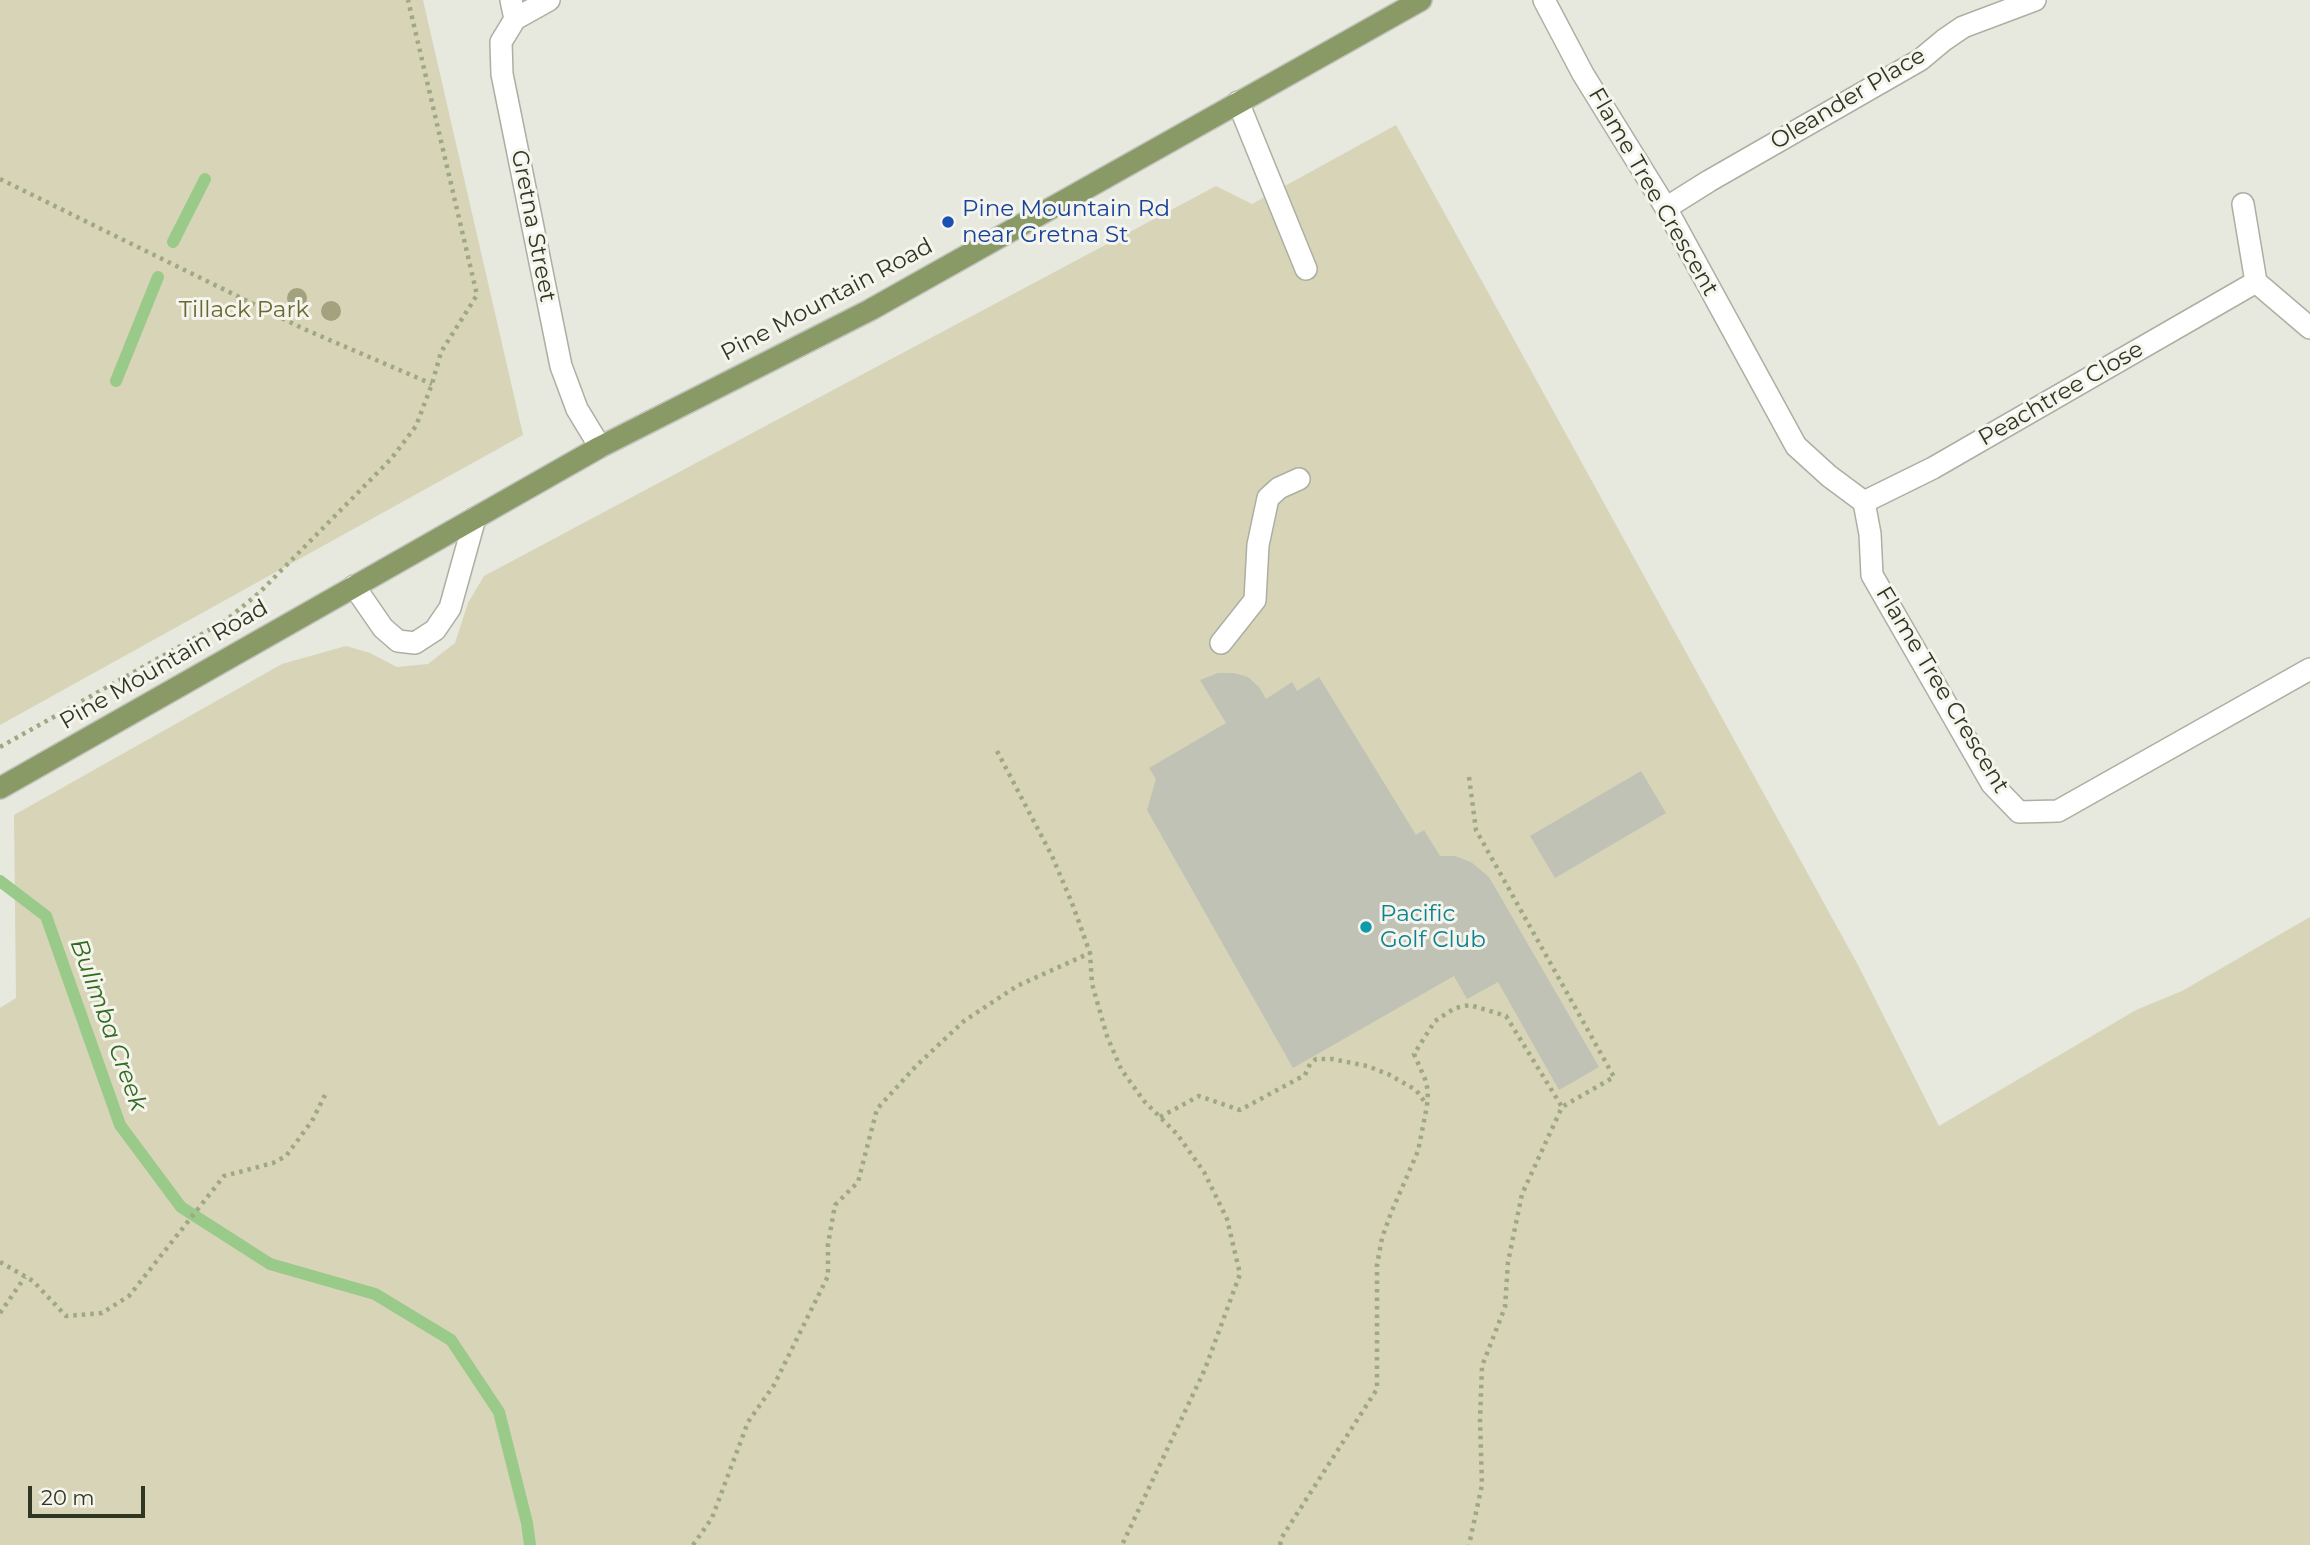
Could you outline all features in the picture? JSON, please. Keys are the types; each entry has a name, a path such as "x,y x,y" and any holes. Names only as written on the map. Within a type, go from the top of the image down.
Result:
{"main road":[{"name":"Pine Mountain Road","path":"0,788 600,447 870,310 1421,0"}],"street":[{"path":"513,10 549,0"},
{"name":"Flame Tree Crescent","path":"1544,0 1583,74 1666,208 1796,446 1829,476 1864,502 1870,534 1872,575 1992,784 2019,812 2058,811 2310,670"},
{"name":"Oleander Place","path":"1666,208 1920,60 1963,27 2017,9 2035,0"},
{"name":"Gretna Street","path":"513,10 501,42 502,74 561,366 577,409 600,447"},
{"path":"1238,102 1306,269"},
{"path":"2243,204 2256,282 2310,328"},
{"name":"Peachtree Close","path":"1864,502 1933,468 2256,282"},
{"path":"1221,643 1255,600 1258,545 1268,498 1279,488 1299,479"},
{"path":"354,586 383,628 398,641 415,643 435,630 450,608 475,518"}],"path":[{"path":"0,747 225,621 259,593 391,459 416,426 432,384 440,352 477,295 408,0"},
{"path":"0,179 304,329 432,384"},
{"path":"997,751 1052,856 1072,903 1090,953 1092,984 1107,1036 1121,1069 1144,1101 1177,1134 1204,1172 1227,1219 1240,1274 1205,1369 1122,1545"},
{"path":"1469,778 1475,830 1614,1077 1562,1107 1522,1194 1508,1262 1505,1307 1482,1366 1482,1485 1469,1545"},
{"path":"693,1545 712,1518 748,1422 774,1385 828,1276 828,1244 835,1205 858,1182 877,1109 916,1066 964,1021 1017,986 1090,953"},
{"path":"1280,1545 1282,1537 1377,1389 1377,1265 1382,1238 1418,1151 1427,1106 1428,1091 1425,1079 1413,1054 1435,1021 1455,1008 1470,1006 1506,1016 1562,1107"},
{"path":"1160,1117 1199,1096 1240,1110 1305,1075 1310,1063 1316,1059 1367,1066 1388,1074 1416,1090 1427,1106"},
{"path":"0,1262 33,1281 66,1316 102,1313 129,1296 224,1176 273,1163 286,1156 312,1121 326,1093"},
{"path":"0,1313 25,1277"}],"green space":[{"name":"Tillack Park","path":"0,0 423,0 523,435 0,725"},
{"name":"Pacific Golf Club","path":"1396,125 1858,965 1939,1126 2136,1010 2182,991 2310,917 2310,1545 0,1545 0,1008 16,998 14,815 282,664 346,646 370,653 397,667 428,664 455,643 468,603 484,576 1216,186 1252,204"}],"building":[{"name":"Pacific Golf Club","path":"1218,673 1234,673 1248,677 1259,687 1266,699 1292,682 1297,691 1319,677 1416,835 1424,830 1440,856 1455,856 1471,862 1489,877 1599,1067 1559,1090 1498,982 1467,999 1454,976 1293,1068 1147,810 1156,779 1149,768 1226,723 1200,680"},
{"path":"1641,771 1666,813 1555,878 1530,836"}],"waterway":[{"path":"173,242 205,179"},
{"path":"116,381 158,277"},
{"name":"Bulimba Creek","path":"0,881 46,916 120,1125 181,1207 270,1264 375,1294 451,1340 499,1412 530,1545"}],"place":[{"name":"Pine Mountain Rd near Gretna St","path":"948,222"},
{"name":"Pacific Golf Club","path":"1366,927"}]}
